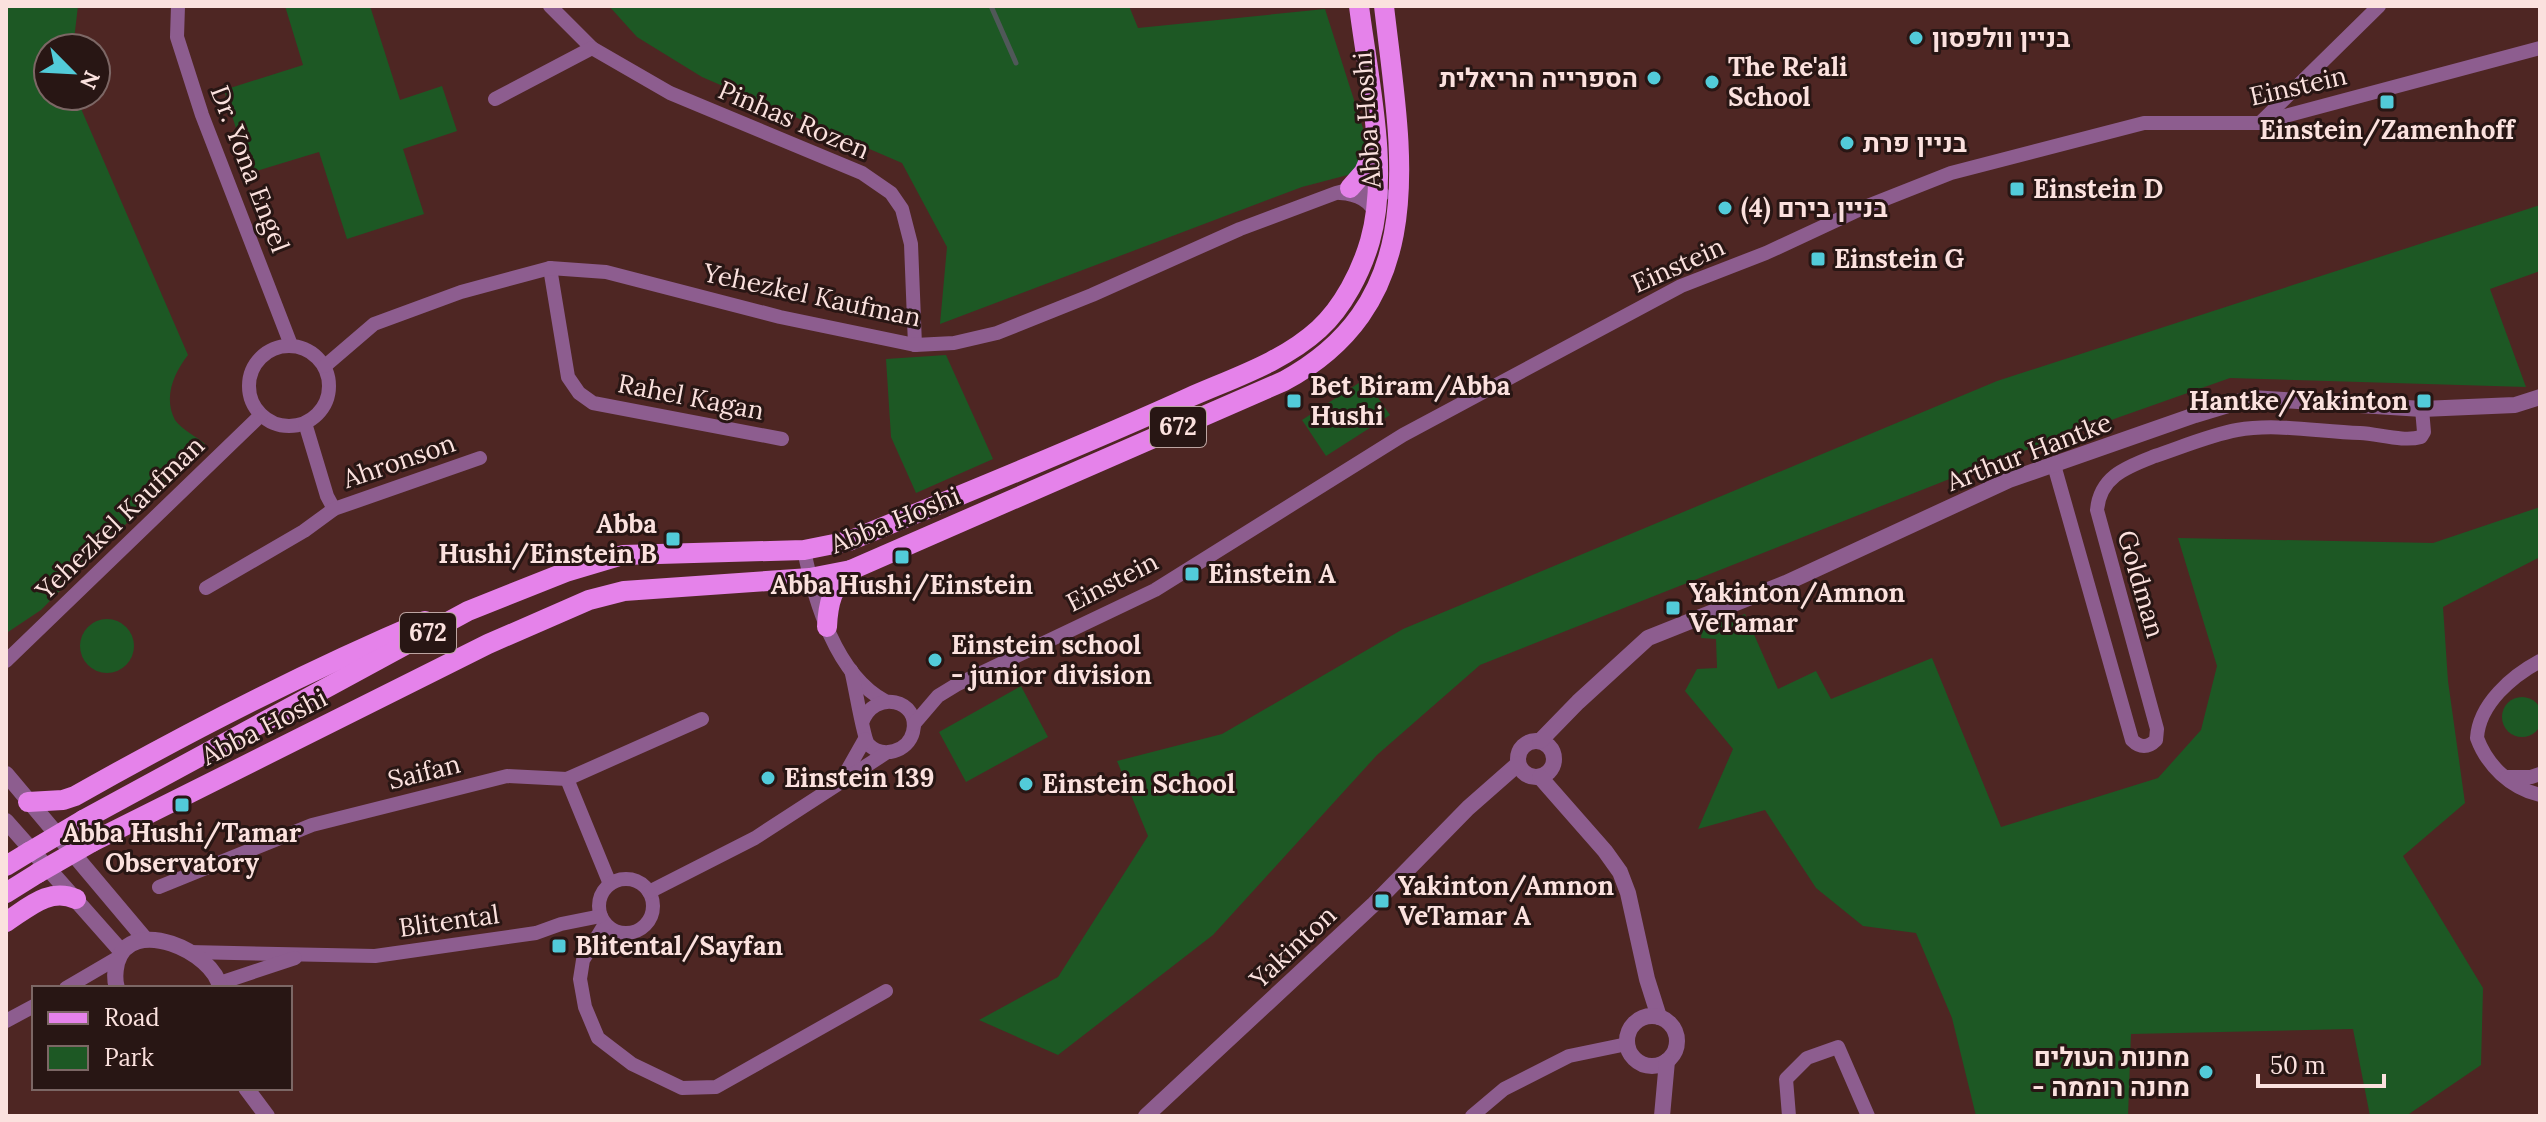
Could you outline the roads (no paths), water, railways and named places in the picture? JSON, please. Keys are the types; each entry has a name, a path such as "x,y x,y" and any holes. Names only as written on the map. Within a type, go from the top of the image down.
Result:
{"main road":[{"name":"Abba Hoshi","path":"6,866 83,820 468,611 566,572 623,555 804,550 849,541 1157,413 1271,361 1298,345 1320,328 1348,292 1370,243 1376,216 1379,191 1376,143 1359,6"},
{"name":"Abba Hoshi","path":"6,893 92,842 488,644 589,600 624,591 810,578 851,570 1313,366 1340,342 1371,300 1388,262 1397,223 1398,165 1384,6"},
{"path":"1343,191 1364,172 1376,143"},
{"path":"827,627 829,602 838,582 851,570"},
{"path":"28,802 63,800 75,796 173,742 356,651 427,621 468,611"},
{"path":"6,922 45,897 55,895 76,899"}],"street":[{"name":"Dr. Yona Engel","path":"178,6 177,37 202,115 291,345"},
{"name":"Pinhas Rozen","path":"550,6 592,48 670,93 862,173 891,193 902,209 911,244 915,345"},
{"path":"2259,123 2379,6"},
{"path":"495,99 592,48"},
{"name":"Einstein","path":"914,724 938,696 956,685 1155,590 1403,435 1681,286 1766,253 1865,207 1951,173 2144,123 2259,123 2540,48"},
{"name":"Yehezkel Kaufman","path":"325,366 374,324 461,292 550,268 606,272 780,317 915,345 954,343 997,333 1092,295 1240,229 1343,191 1363,186 1379,191"},
{"path":"1343,191 1363,199 1372,206 1376,216"},
{"path":"1379,191 1391,205 1397,223"},
{"name":"Rahel Kagan","path":"550,268 568,377 579,393 593,403 782,439"},
{"path":"291,345 304,348 316,355 325,366 329,392 325,405 305,423 282,426 261,415 253,404 249,390 250,376 265,354 278,347 291,345"},
{"name":"Arthur Hantke","path":"1578,702 1539,767 1518,753 1525,744 1540,741 1578,702 1648,638 1786,583 2009,480 2195,415 2251,398 2422,409 2515,405 2540,397"},
{"name":"Goldman","path":"2054,465 2132,740 2147,746 2156,740 2157,729 2097,510 2098,499 2111,477 2128,466 2238,430 2278,428 2383,434 2415,439 2424,432 2422,409"},
{"name":"Yehezkel Kaufman","path":"8,658 261,415"},
{"name":"Ahronson","path":"305,423 327,496 334,509"},
{"name":"Ahronson","path":"206,588 304,531 334,509 480,458"},
{"path":"649,892 755,838 886,753 903,748 913,733 914,724 907,709 901,704 885,701 866,688 851,670 814,597 804,550"},
{"path":"2540,661 2494,697 2477,738 2496,771 2526,791 2540,795"},
{"path":"851,670 865,739 870,746 886,753"},
{"path":"862,723 870,708 885,701"},
{"name":"Saifan","path":"159,887 312,825 507,776 567,779 702,719"},
{"path":"836,785 855,761 865,739"},
{"path":"1540,741 1550,748 1539,767 1620,872 1659,1017"},
{"name":"Yakinton","path":"1146,1116 1374,904 1468,808 1539,767"},
{"path":"6,774 145,939"},
{"path":"2506,777 2540,774"},
{"path":"567,779 610,884"},
{"path":"6,821 120,954"},
{"path":"603,920 620,933 629,933 645,925 653,910 649,892 636,881 619,880 610,884 600,899 603,920 583,960 580,979 585,1007 598,1038 632,1064 682,1088 716,1087 886,991"},
{"name":"Blitental","path":"189,952 375,956 536,933 561,924 603,920"},
{"path":"69,986 120,954 127,946 145,939 159,940 189,952 211,968 220,986"},
{"path":"116,986 114,979 120,954"},
{"name":"Blitental","path":"220,986 303,955"},
{"path":"1647,979 1638,1019 1630,1028 1627,1044 1633,1058 1649,1067 1662,1108"},
{"path":"6,1021 32,1007"},
{"path":"1638,1019 1652,1015 1659,1017 1672,1026 1677,1040 1673,1056 1649,1067"},
{"path":"1472,1116 1504,1089 1569,1056 1627,1044"},
{"path":"1789,1116 1786,1079 1807,1058 1838,1047 1868,1116"},
{"path":"1662,1108 1667,1061"},
{"path":"248,1090 267,1116"}],"waterway":[{"path":"991,6 1016,63"}],"place":[{"name":"בניין וולפסון","path":"1916,38"},
{"name":"הספרייה הריאלית","path":"1654,78"},
{"name":"The Re'ali School","path":"1712,82"},
{"name":"Einstein/Zamenhoff","path":"2387,102"},
{"name":"בניין פרת","path":"1847,143"},
{"name":"Einstein D","path":"2017,189"},
{"name":"בניין בירם (4)","path":"1725,208"},
{"name":"Einstein G","path":"1818,259"},
{"name":"Bet Biram/Abba Hushi","path":"1294,401"},
{"name":"Hantke/Yakinton","path":"2424,401"},
{"name":"Abba Hushi/Einstein B","path":"673,539"},
{"name":"Abba Hushi/Einstein","path":"902,557"},
{"name":"Einstein A","path":"1192,574"},
{"name":"Yakinton/Amnon VeTamar","path":"1673,608"},
{"name":"Einstein school - junior division","path":"935,660"},
{"name":"Einstein 139","path":"768,778"},
{"name":"Einstein School","path":"1026,784"},
{"name":"Abba Hushi/Tamar Observatory","path":"182,805"},
{"name":"Yakinton/Amnon VeTamar A","path":"1382,901"},
{"name":"Blitental/Sayfan","path":"559,946"},
{"name":"מחנות העולים - מחנה רוממה","path":"2206,1072"}]}
